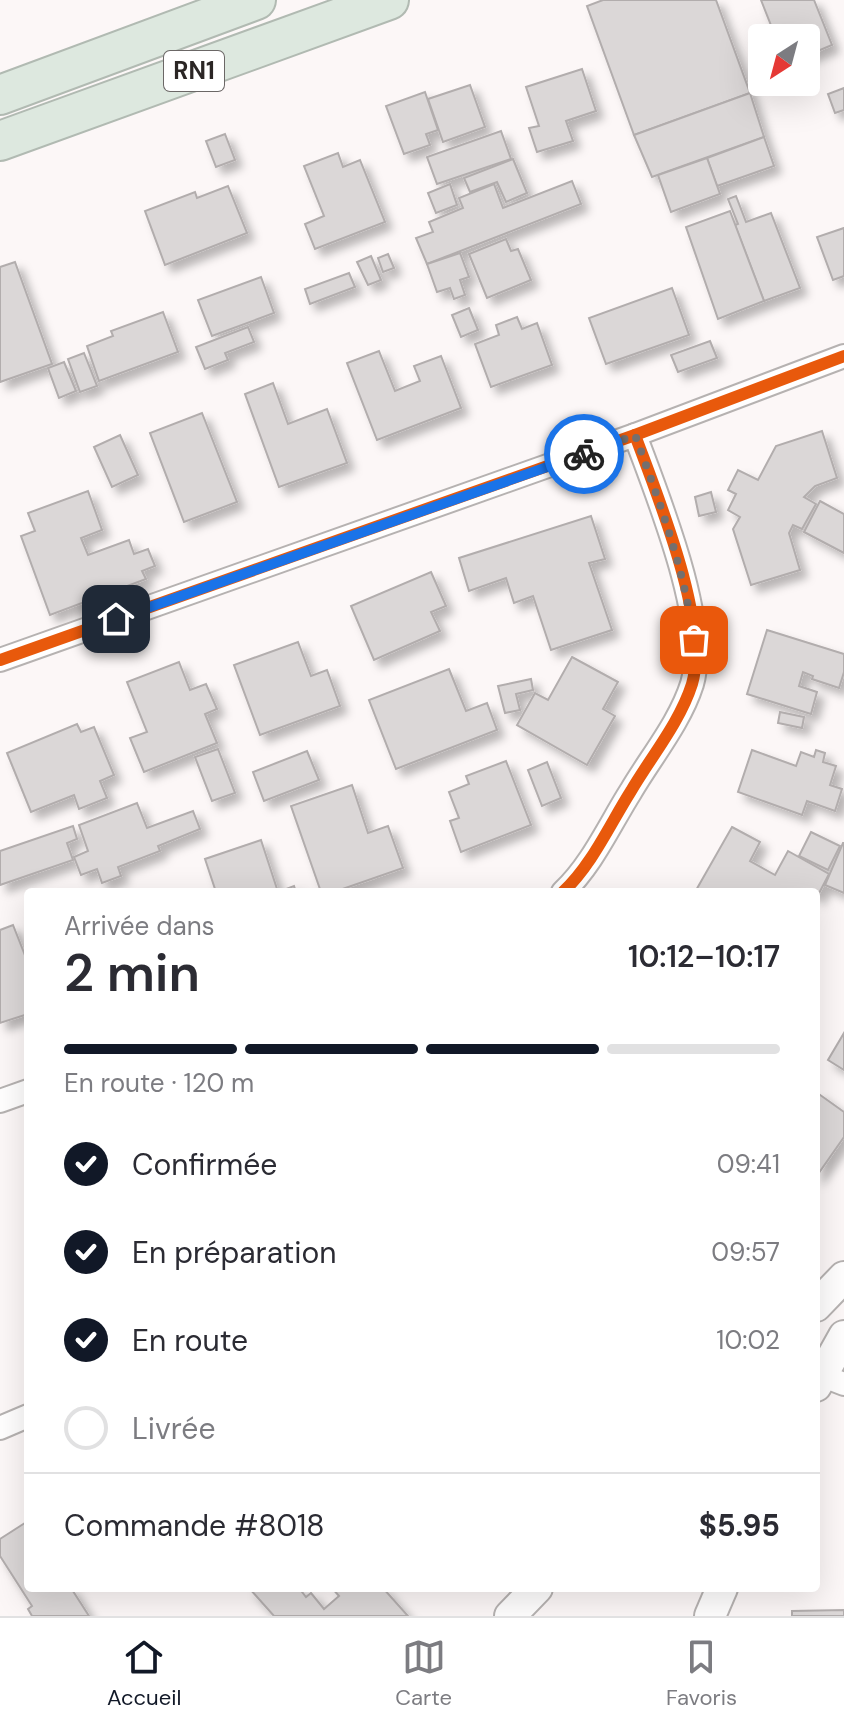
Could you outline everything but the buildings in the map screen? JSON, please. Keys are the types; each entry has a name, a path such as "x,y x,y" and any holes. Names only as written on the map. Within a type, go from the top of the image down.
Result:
{"highway":[{"name":"RN1","path":"0,95 256,0"},
{"name":"RN1","path":"0,141 389,0"}],"street":[{"path":"0,660 635,435 844,356"},
{"path":"566,888 589,860 692,684 694,640 688,598 672,536 635,435"},
{"path":"0,1101 24,1092"},
{"path":"820,1302 844,1277"},
{"path":"827,1382 844,1336"},
{"path":"0,1428 24,1418"},
{"path":"510,1616 533,1592"},
{"path":"710,1616 720,1592"}],"cycle path":[{"path":"0,660 635,435 844,356"},
{"path":"567,888 600,844 673,726 692,684 696,658 688,594 635,435"}],"way so far":[{"path":"584,454 635,435 672,536 688,598 694,640"}],"route":[{"path":"116,619 584,454"}]}
